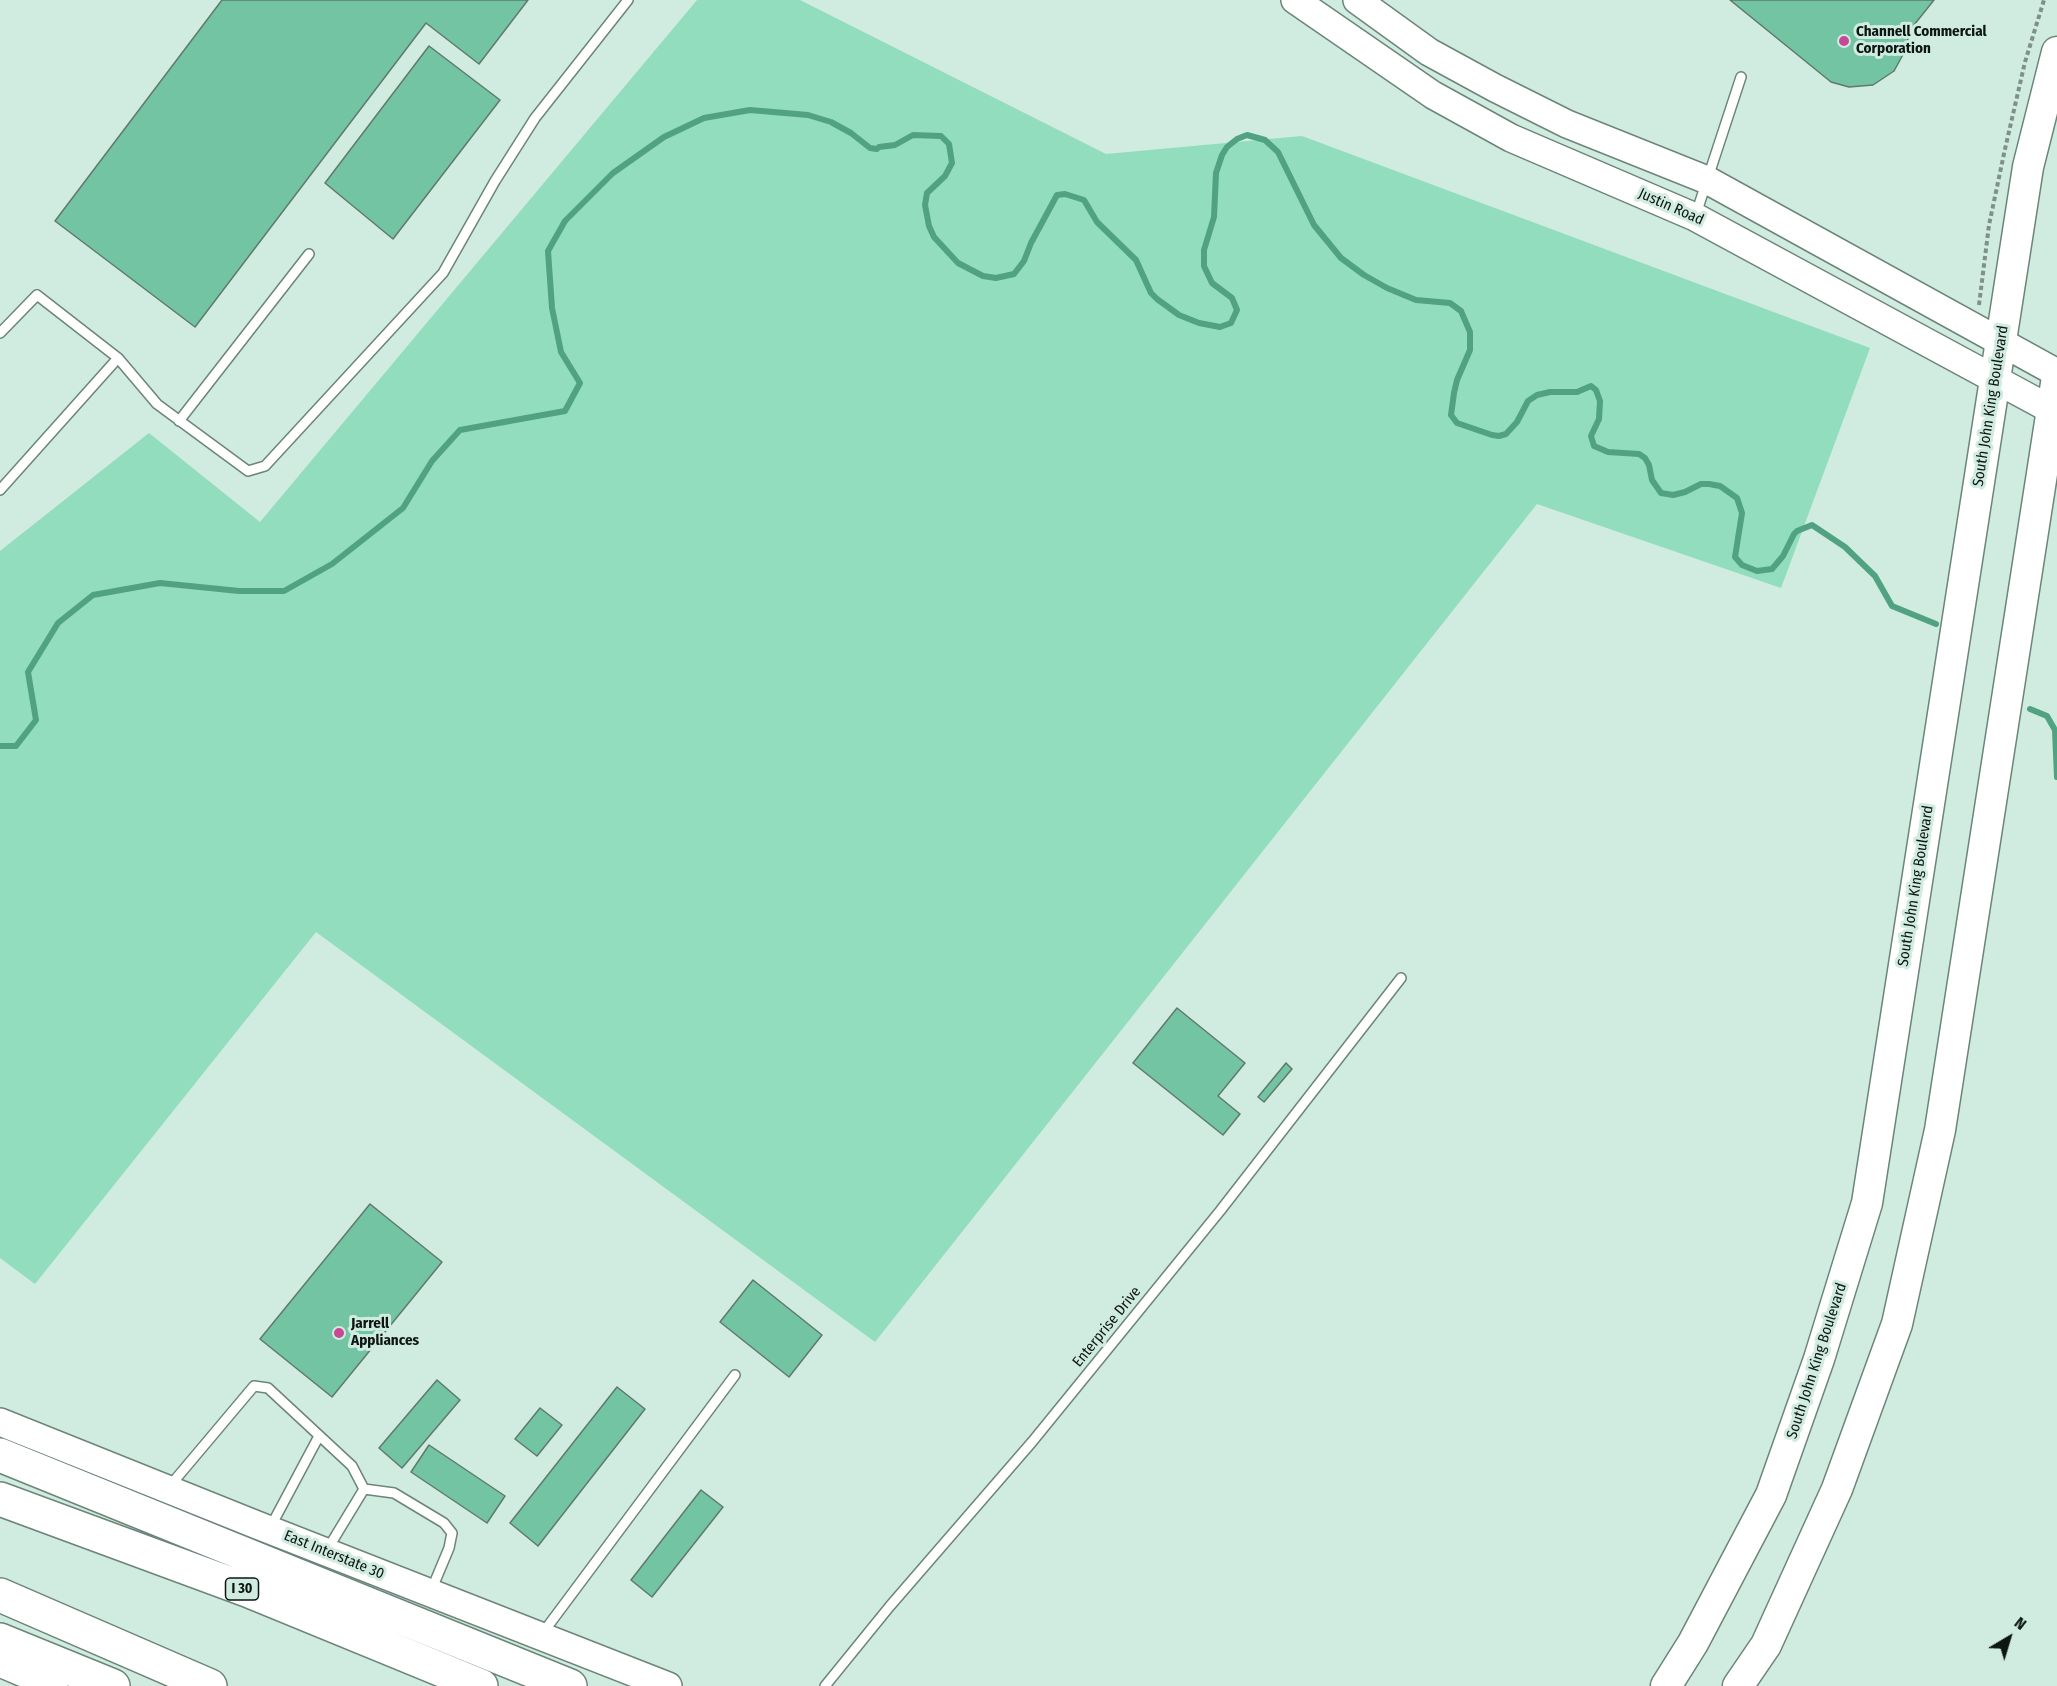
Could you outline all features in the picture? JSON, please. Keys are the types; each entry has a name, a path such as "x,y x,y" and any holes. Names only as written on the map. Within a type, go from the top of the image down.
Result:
{"highway":[{"path":"0,1455 570,1686"},
{"name":"I 30","path":"0,1499 246,1590 481,1686"},
{"path":"0,1595 210,1686"},
{"path":"0,1640 112,1686"}],"main road":[{"name":"South John King Boulevard","path":"1666,1686 1693,1643 1771,1495 1819,1359 1867,1203 2028,167 2057,52"},
{"path":"1738,1686 1766,1644 1837,1489 1897,1324 1940,1130 2057,375"}],"street":[{"name":"Justin Road","path":"1295,0 1433,94 1511,138 1695,217 2052,410"},
{"path":"1357,0 1430,52 1495,88 1567,124 1707,180 2057,375"},
{"name":"East Interstate 30","path":"0,1422 430,1594 668,1686"},
{"path":"0,1663 49,1685"}],"lane":[{"path":"0,333 37,295 118,358 157,404 179,421 248,471 265,466 442,273 495,181 535,118 627,0"},
{"path":"1695,217 1742,77"},
{"path":"179,421 309,254"},
{"path":"0,490 118,358"},
{"name":"Enterprise Drive","path":"825,1686 1040,1433 1220,1211 1401,978"},
{"path":"540,1636 735,1375"},
{"path":"168,1489 254,1386 268,1388 352,1466 364,1489"},
{"path":"269,1530 319,1436"},
{"path":"326,1552 364,1489"},
{"path":"364,1489 394,1493 444,1523 452,1533 449,1548 430,1594"}],"green space":[{"path":"697,0 800,0 1106,154 1302,136 1870,348 1781,588 1537,504 875,1342 316,932 35,1284 0,1258 0,551 149,433 260,522"}],"building":[{"path":"222,0 528,0 479,64 426,23 195,327 55,221"},
{"name":"Channell Commercial Corporation","path":"1730,0 1934,0 1910,30 1905,51 1894,71 1873,85 1849,87 1831,82"},
{"path":"429,46 500,100 393,239 325,183"},
{"path":"1177,1008 1245,1063 1218,1096 1240,1114 1223,1135 1133,1063"},
{"path":"1286,1063 1292,1069 1264,1102 1258,1097"},
{"path":"370,1204 442,1262 332,1397 260,1339"},
{"path":"753,1280 822,1335 789,1377 720,1322"},
{"path":"437,1380 460,1400 402,1468 379,1448"},
{"path":"617,1387 645,1409 538,1546 510,1523"},
{"path":"540,1408 562,1425 537,1456 515,1439"},
{"path":"429,1445 505,1496 487,1523 411,1472"},
{"path":"701,1490 723,1507 652,1597 631,1580"}],"waterway":[{"path":"0,746 16,746 36,720 28,672 58,623 93,595 160,583 239,591 284,591 332,564 403,508 432,461 460,430 565,411 580,383 561,352 552,308 548,251 565,221 613,173 664,137 704,118 750,110 808,115 831,122 851,133 870,148 877,149 895,145 913,135 941,136 949,144 952,163 945,176 927,193 925,205 929,226 934,237 958,263 983,276 996,278 1014,274 1024,261 1057,195 1065,194 1084,200 1097,222 1136,260 1151,293 1157,299 1179,315 1199,323 1220,327 1231,323 1237,310 1232,298 1212,283 1204,266 1204,250 1214,217 1216,173 1222,155 1227,147 1237,139 1247,135 1265,140 1278,152 1314,225 1341,258 1387,288 1416,300 1450,303 1461,311 1470,332 1470,350 1454,393 1451,415 1457,423 1499,436 1506,434 1517,422 1528,401 1537,395 1550,392 1577,392 1591,386 1596,390 1600,401 1599,419 1591,436 1594,446 1608,452 1639,454 1645,458 1652,480 1661,493 1673,495 1701,484 1709,484 1720,486 1737,498 1742,513 1735,557 1742,565 1757,571 1772,569 1783,556 1794,534 1812,525 1845,547 1875,576 1892,606 1936,624"},
{"path":"2030,709 2047,716 2055,730 2057,777"}],"place":[{"name":"Channell Commercial Corporation","path":"1844,41"},
{"name":"Jarrell Appliances","path":"339,1333"}]}
